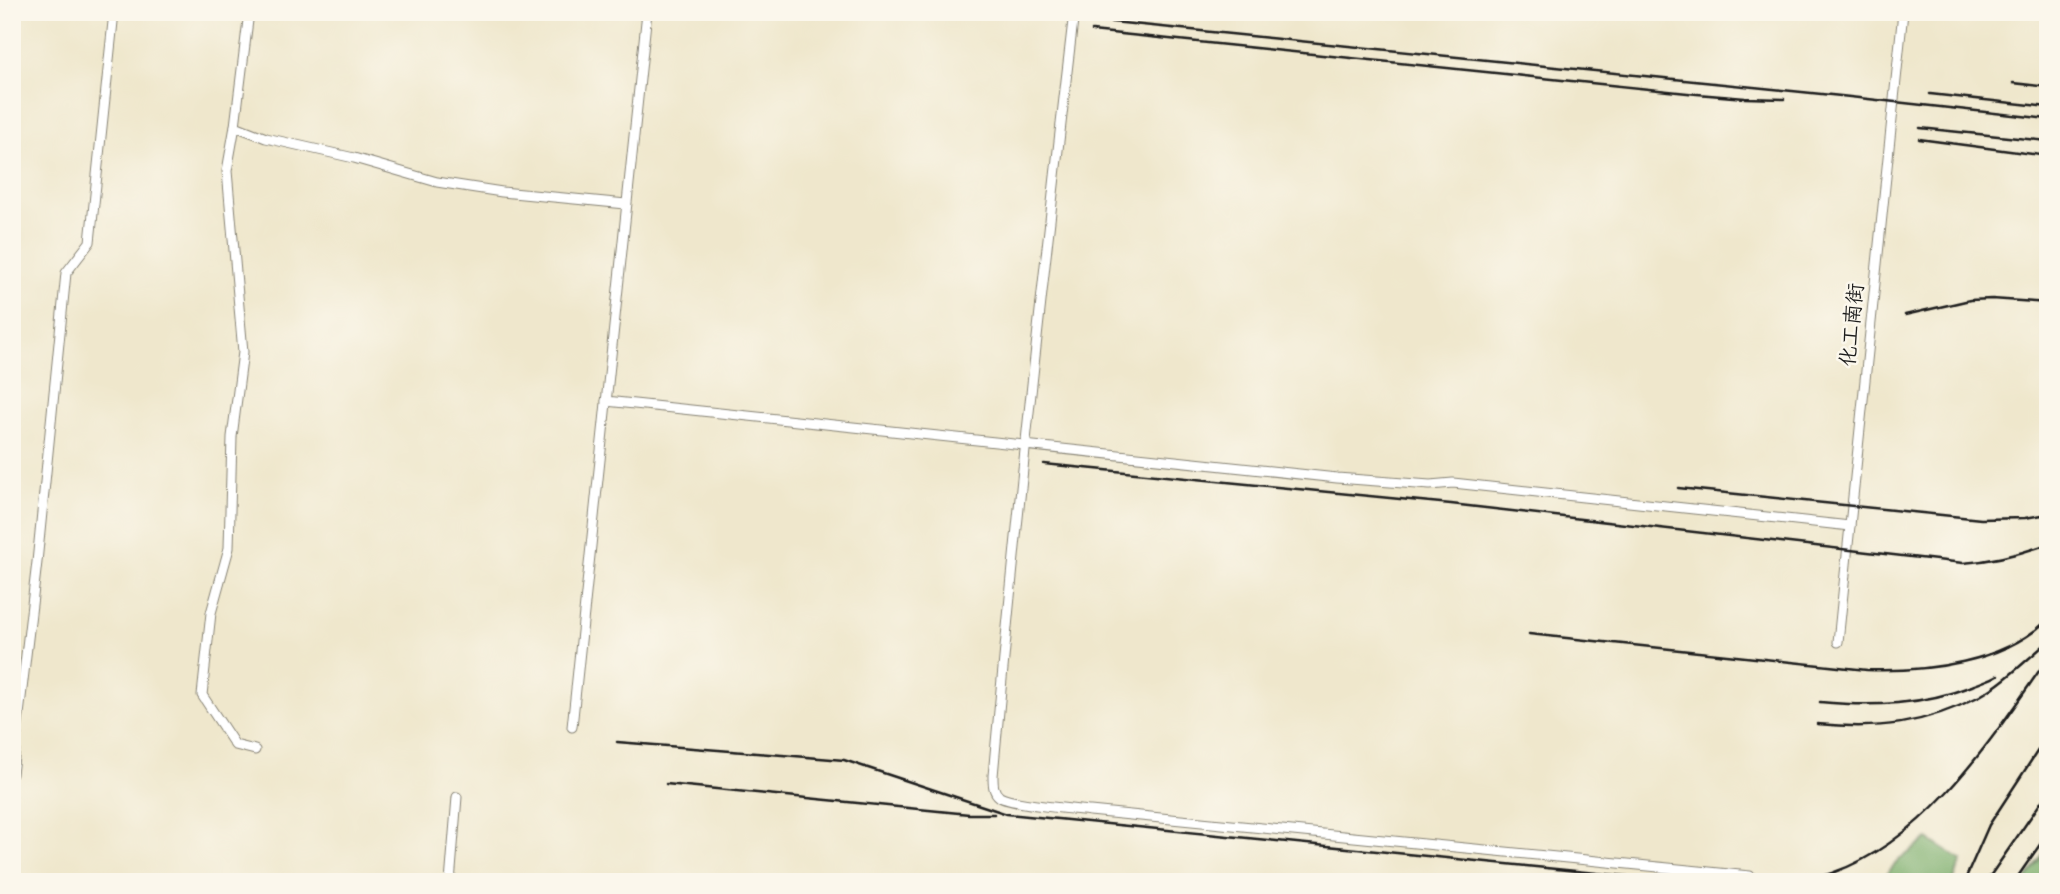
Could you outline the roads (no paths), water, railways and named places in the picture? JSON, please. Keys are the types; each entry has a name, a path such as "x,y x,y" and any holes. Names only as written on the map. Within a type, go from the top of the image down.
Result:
{"street":[{"path":"12,774 36,575 66,273 90,243 114,12"},
{"path":"249,12 226,171 243,352 232,437 229,548 212,613 202,695 235,745 255,750"},
{"path":"572,727 647,12"},
{"path":"1074,12 1025,444 993,776 994,790 998,796 1012,801 1090,811 1750,876"},
{"name":"化工南街","path":"1838,642 1903,12"},
{"path":"234,126 266,138 354,158 437,182 502,192 626,204"},
{"path":"606,401 1337,478 1430,485 1453,483 1850,526"},
{"path":"450,882 457,797"}],"railway":[{"path":"1093,20 2048,119"},
{"path":"1092,31 1697,94 1784,99"},
{"path":"2013,83 2048,87"},
{"path":"1930,94 2048,107"},
{"path":"1920,128 2048,141"},
{"path":"1919,139 2048,156"},
{"path":"1905,315 1970,300 2048,303"},
{"path":"1044,464 1451,504 1963,563 1985,561 2048,544"},
{"path":"1678,488 1981,519 2025,518 2048,514"},
{"path":"1529,634 1867,670 1890,670 1938,666 1987,655 2010,646 2048,619"},
{"path":"1817,724 1860,726 1900,723 1959,706 2007,678 2048,642"},
{"path":"1785,882 1832,873 1867,858 1899,837 1928,811 1981,752 2048,658"},
{"path":"1820,702 1878,704 1916,701 1954,692 1998,675"},
{"path":"1964,882 1989,825 2048,735"},
{"path":"617,742 844,760 1007,814 1686,882"},
{"path":"666,784 969,814 994,814"},
{"path":"1986,882 2048,792"},
{"path":"2014,882 2048,833"}]}
